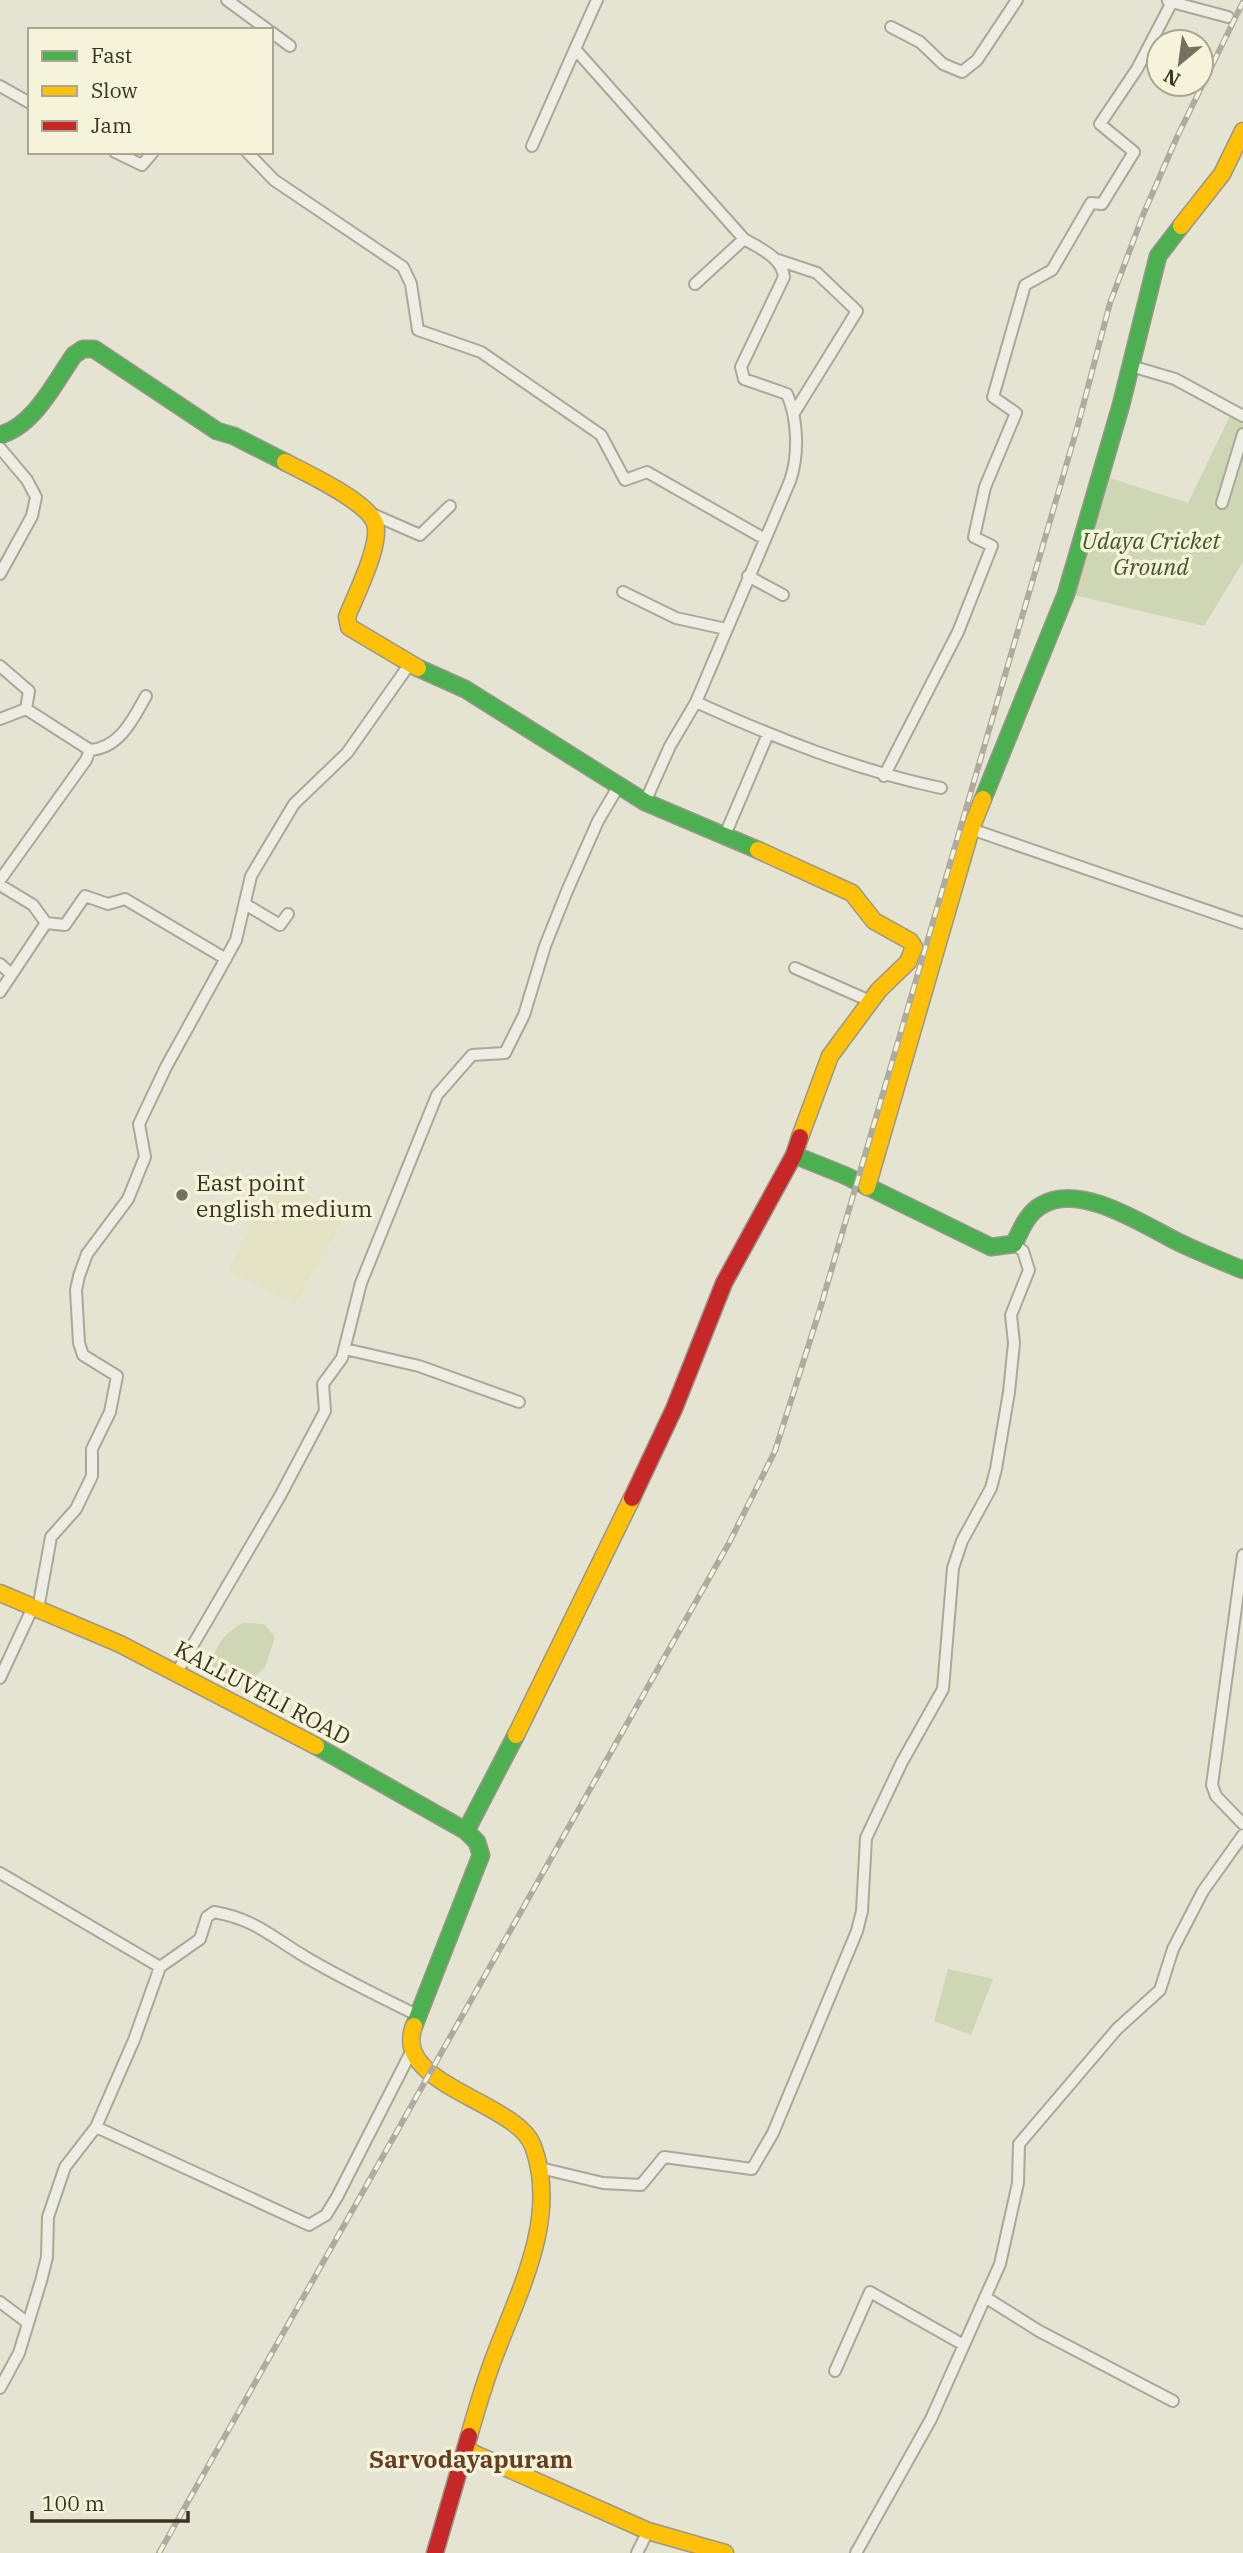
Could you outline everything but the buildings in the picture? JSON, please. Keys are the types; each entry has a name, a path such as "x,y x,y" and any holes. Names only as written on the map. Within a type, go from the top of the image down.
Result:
{"street":[{"path":"227,0 265,28"},
{"path":"532,146 597,0"},
{"path":"891,27 928,47 943,64 962,72 977,61 1017,0"},
{"path":"884,776 958,632 992,546 974,537 985,488 1016,413 993,397 1025,285 1052,270 1091,203 1102,204 1134,152 1100,124 1137,69 1168,1 1228,17"},
{"path":"273,34 289,46"},
{"path":"575,49 744,239 778,260 817,273 857,311 794,413"},
{"path":"0,86 28,102"},
{"path":"867,1187 971,829 1066,594 1131,366 1158,256 1222,174 1243,131"},
{"path":"119,154 142,165 151,154"},
{"path":"249,154 274,180 403,267 411,284 418,330 481,352 601,435 625,480 646,472 763,538"},
{"path":"695,284 744,239"},
{"path":"645,802 670,746 696,702 794,468 794,413 786,394 744,379 740,367 784,277 778,260"},
{"path":"0,574 32,516 36,497 2,441 23,425 74,355 83,349 94,349 207,425 337,490 370,513 420,535 450,506"},
{"path":"1131,366 1175,379 1243,416"},
{"path":"1222,503 1243,434"},
{"path":"96,2127 309,2225 326,2215 412,2050 412,2032 481,1855 477,1842 466,1831 560,1650 669,1420 724,1283 794,1155 812,1098 830,1056 870,1002 908,962 913,953 910,941 866,914 852,893 645,802 465,689 433,673 409,665 349,628 347,617 375,538 375,522 370,513"},
{"path":"748,576 783,596"},
{"path":"623,592 676,618 726,629"},
{"path":"0,1678 36,1608 51,1537 76,1509 92,1476 92,1449 110,1412 117,1376 83,1355 79,1343 76,1290 87,1254 128,1199 145,1157 139,1124 146,1106 236,940 251,876 294,804 347,753 409,665"},
{"path":"0,666 29,691 26,709"},
{"path":"26,709 90,750 103,749 128,728 146,696"},
{"path":"696,702 768,734 884,776 941,788"},
{"path":"0,719 26,709"},
{"path":"725,835 768,734"},
{"path":"90,750 86,760 0,883 33,905 46,923 65,925 85,896 107,904 125,899 226,959"},
{"path":"177,1672 325,1411 323,1384 342,1358 361,1283 437,1095 472,1055 505,1054 524,1015 545,946 567,891 598,821 618,787"},
{"path":"971,829 1243,923"},
{"path":"245,904 280,925 288,914"},
{"path":"0,992 46,923"},
{"path":"0,964 12,974"},
{"path":"795,968 870,1002"},
{"path":"540,2168 625,2186 641,2185 664,2157 743,2170 752,2169 773,2133 857,1931 862,1910 866,1838 902,1762 943,1689 953,1568 962,1541 991,1488 1006,1420 1014,1343 1011,1315 1029,1270 1023,1251 1014,1244 991,1247 835,1170 794,1155"},
{"path":"1014,1244 1019,1230 1034,1208 1061,1198 1088,1200 1200,1254 1243,1270"},
{"path":"345,1349 419,1366 519,1402"},
{"path":"1243,1555 1212,1786 1216,1796 1243,1824"},
{"name":"KALLUVELI ROAD","path":"0,1593 104,1636 177,1672 312,1741 466,1831"},
{"path":"856,2553 931,2419 962,2344 1000,2264 1018,2183 1019,2144 1117,2029 1160,1990 1173,1949 1203,1891 1243,1835"},
{"path":"0,1873 160,1967"},
{"path":"0,2388 19,2353 28,2323 47,2257 48,2217 65,2167 96,2127 134,2039 160,1967 200,1939 207,1917 214,1912 239,1916 259,1924 285,1945 419,2017"},
{"path":"412,2050 431,2075 507,2119 530,2140 540,2168 538,2228 435,2553"},
{"path":"835,2371 870,2292 962,2344"},
{"path":"985,2297 1039,2331 1172,2401"},
{"path":"0,2302 28,2323"},
{"path":"466,2450 649,2531 725,2553"},
{"path":"637,2553 649,2531"}],"green space":[{"name":"Udaya Cricket Ground","path":"1230,416 1243,424 1243,562 1204,626 1074,595 1110,478 1188,503"},
{"path":"276,1179 346,1214 296,1303 229,1270"},
{"path":"243,1623 264,1624 275,1637 265,1667 246,1686 226,1687 212,1673 214,1657 224,1637"},
{"path":"948,1969 993,1979 971,2035 934,2021"}],"railway":[{"path":"159,2553 729,1543 775,1451 820,1309 1078,425 1110,303 1143,215 1177,137 1243,2"}],"traffic: fast":[{"path":"983,799 1066,594 1121,405 1158,256 1181,226"},
{"path":"0,435 12,430 33,413 74,355 83,349 94,349 217,431 234,436 285,462"},
{"path":"418,668 465,689 645,802 758,850"},
{"path":"794,1155 844,1175 991,1247 1014,1244 1028,1217 1042,1205 1057,1199 1074,1199 1112,1208 1186,1246 1243,1270"},
{"path":"466,1831 516,1735"},
{"path":"316,1746 466,1831 477,1842 481,1855 414,2026"}],"traffic: slow":[{"path":"1181,226 1222,174 1243,131"},
{"path":"285,462 335,488 370,515 375,523 375,544 347,617 349,627 418,668"},
{"path":"867,1187 971,829 983,799"},
{"path":"758,850 852,893 874,921 910,941 914,947 908,962 879,990 830,1056 800,1137"},
{"path":"516,1735 632,1498"},
{"path":"0,1593 120,1644 316,1746"},
{"path":"414,2026 412,2046 421,2063 437,2078 522,2130 533,2146 540,2172 542,2199 533,2252 469,2436"},
{"path":"466,2450 648,2531 725,2553"}],"traffic: jam":[{"path":"632,1498 674,1409 724,1283 794,1155 800,1137"},
{"path":"435,2553 469,2436"}],"place":[{"name":"East point english medium","path":"182,1195"}],"district":[{"name":"Sarvodayapuram","path":"471,2459"}]}
